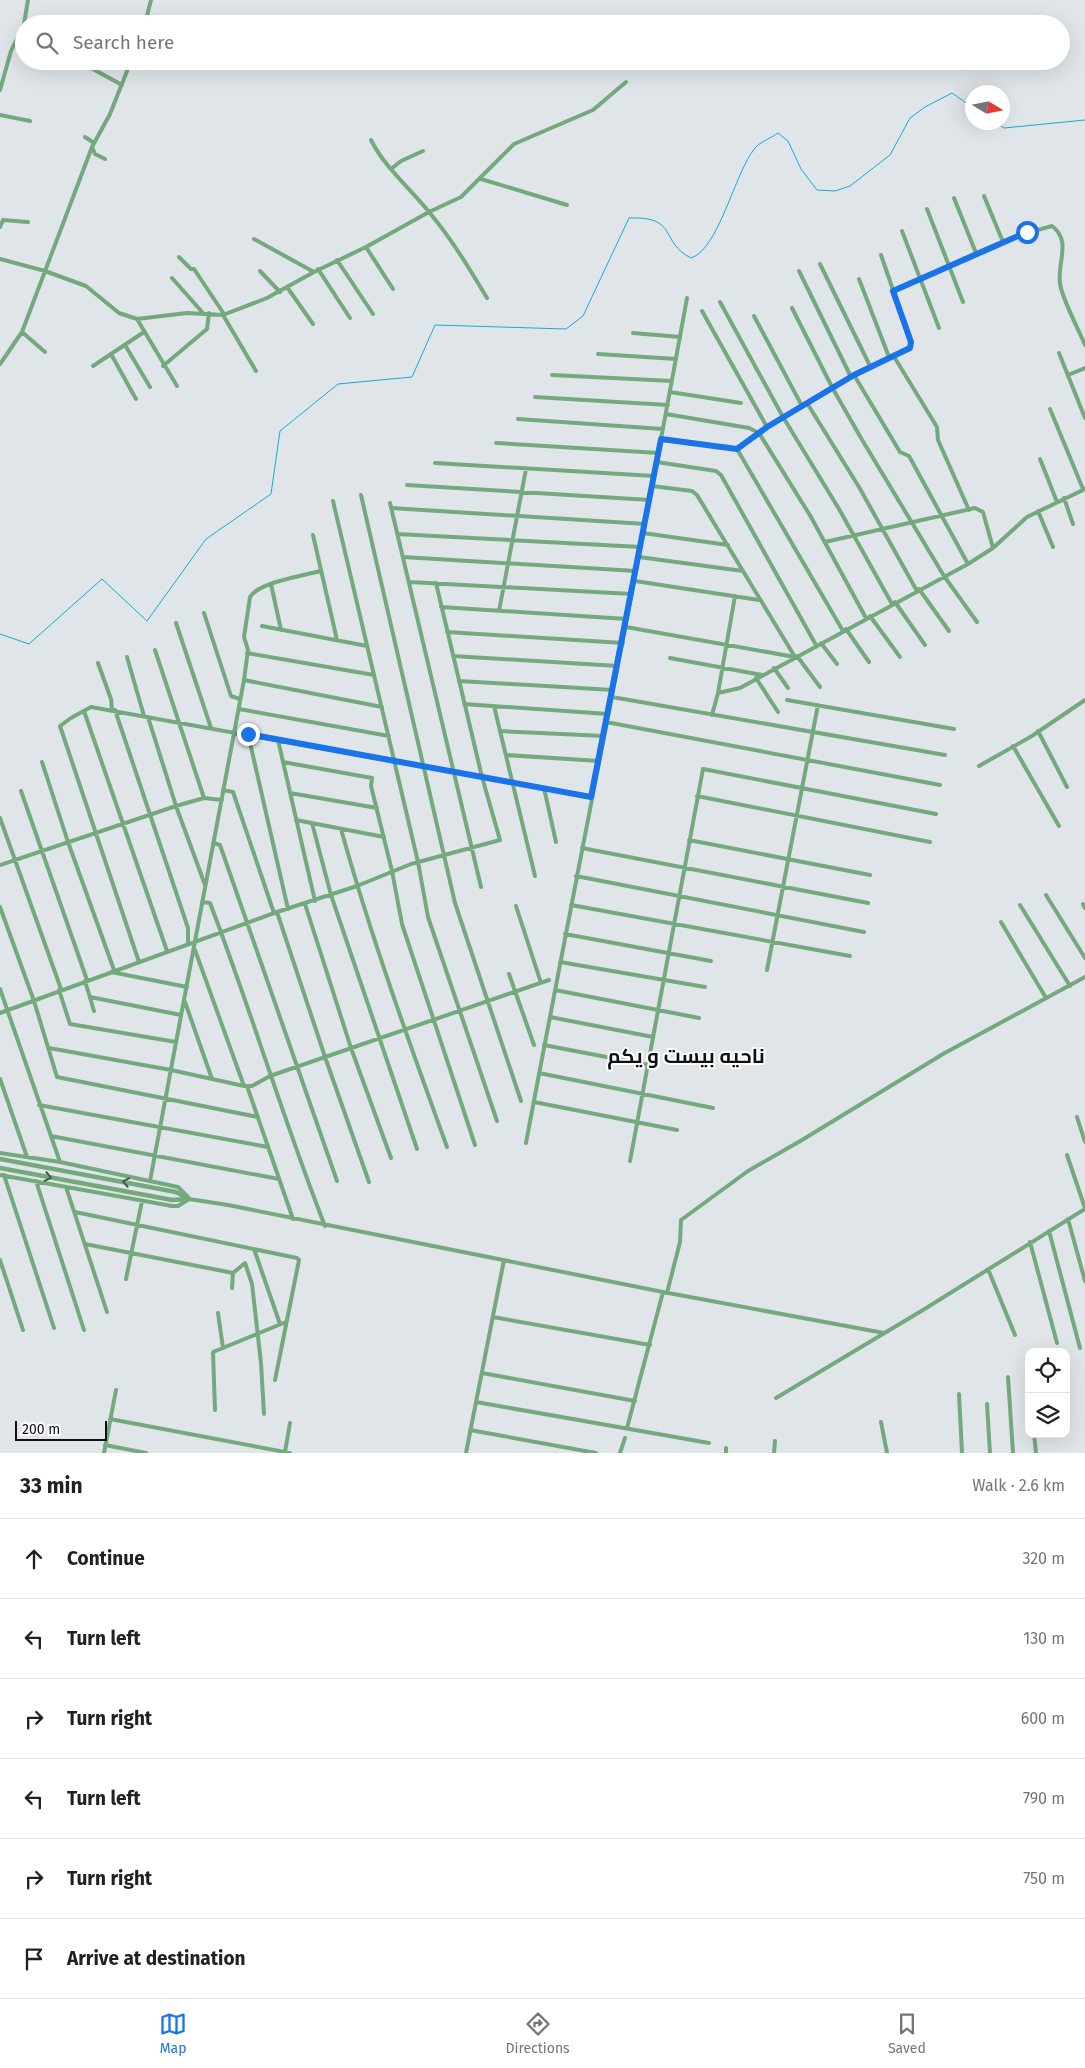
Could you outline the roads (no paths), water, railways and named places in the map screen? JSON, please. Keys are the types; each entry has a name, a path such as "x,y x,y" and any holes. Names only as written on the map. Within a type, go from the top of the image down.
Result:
{"street":[{"path":"26,15 28,0"},
{"path":"147,15 151,0"},
{"path":"0,90 15,43"},
{"path":"95,70 122,85"},
{"path":"0,364 22,332 93,145 110,114 128,70"},
{"path":"0,259 45,271 86,286 119,312 137,319 203,313 224,314 280,292 316,271 461,197 514,144 593,110 626,82"},
{"path":"0,114 30,121"},
{"path":"85,137 93,145 95,154 105,159"},
{"path":"371,140 378,154 429,212 454,244 487,298"},
{"path":"391,169 401,161 423,151"},
{"path":"481,179 567,205"},
{"path":"984,196 1003,242"},
{"path":"954,198 976,253"},
{"path":"927,209 963,302"},
{"path":"0,227 3,220 28,222"},
{"path":"893,291 1027,232 1052,226 1061,232 1063,243 1060,284 1085,344"},
{"path":"902,230 940,328"},
{"path":"254,239 316,271 350,318"},
{"path":"366,247 392,289"},
{"path":"661,439 737,449 783,417 870,366 910,348 911,342 880,255"},
{"path":"179,257 194,269 224,314 256,371"},
{"path":"338,260 373,314"},
{"path":"820,264 870,366"},
{"path":"260,271 280,292"},
{"path":"798,271 853,376 900,452 909,456 968,564"},
{"path":"172,278 203,313"},
{"path":"859,278 891,356 937,426 938,440 969,510"},
{"path":"287,287 313,324"},
{"path":"526,1143 591,797 644,533 687,298"},
{"path":"720,302 783,417 893,603 925,645"},
{"path":"792,308 832,389 944,576 977,622"},
{"path":"702,311 767,427"},
{"path":"163,366 207,328 209,313"},
{"path":"754,316 802,406"},
{"path":"137,319 176,386"},
{"path":"22,332 45,352"},
{"path":"93,366 144,332"},
{"path":"633,333 680,337"},
{"path":"125,344 150,387"},
{"path":"111,354 136,399"},
{"path":"598,354 676,359"},
{"path":"1059,354 1085,418"},
{"path":"1068,375 1085,368"},
{"path":"552,375 672,381"},
{"path":"670,392 741,403"},
{"path":"536,397 668,405"},
{"path":"807,403 859,487 918,590 949,631"},
{"path":"718,693 740,688 893,603 968,564 993,548 1027,517 1084,489 1050,409"},
{"path":"666,414 749,428 759,432 868,617 900,656"},
{"path":"518,419 663,429"},
{"path":"496,443 659,453"},
{"path":"737,449 844,630 869,662"},
{"path":"1040,459 1057,502"},
{"path":"657,462 719,472 819,644 837,664"},
{"path":"436,463 654,476"},
{"path":"499,611 526,469"},
{"path":"407,485 650,500"},
{"path":"652,486 692,491 697,495 759,600 796,656 820,687"},
{"path":"361,494 455,903 521,1101"},
{"path":"1064,498 1073,524"},
{"path":"333,501 395,761 418,862 428,917 497,1121"},
{"path":"390,503 481,887"},
{"path":"392,508 645,524"},
{"path":"825,542 975,508 983,512 993,548"},
{"path":"1038,511 1053,547"},
{"path":"644,533 728,545"},
{"path":"398,534 641,547"},
{"path":"313,535 337,640"},
{"path":"403,557 636,571"},
{"path":"639,557 743,571"},
{"path":"150,1181 244,680 247,653 244,636 250,598 253,593 271,584 320,571"},
{"path":"634,581 759,600"},
{"path":"409,582 632,594"},
{"path":"0,1013 248,922 357,886 418,862 500,840 482,777 436,583"},
{"path":"271,584 281,630"},
{"path":"712,715 718,693 735,596"},
{"path":"441,607 627,619"},
{"path":"204,613 231,696 240,699"},
{"path":"176,623 211,728"},
{"path":"262,626 368,646"},
{"path":"626,627 796,656"},
{"path":"447,632 623,642"},
{"path":"155,650 204,798"},
{"path":"247,653 374,675"},
{"path":"453,656 618,666"},
{"path":"127,657 176,806 205,886"},
{"path":"670,658 762,675"},
{"path":"98,663 188,928 188,944"},
{"path":"774,668 788,688"},
{"path":"756,678 778,712"},
{"path":"244,680 382,707"},
{"path":"459,681 613,690"},
{"path":"612,698 944,755"},
{"path":"787,700 954,729"},
{"path":"979,766 1038,732 1085,700"},
{"path":"464,704 608,714"},
{"path":"767,970 818,705"},
{"path":"140,962 60,726 91,706 591,797"},
{"path":"494,706 535,876"},
{"path":"238,709 389,736"},
{"path":"84,710 168,951"},
{"path":"606,722 940,785"},
{"path":"500,731 604,736"},
{"path":"1038,732 1067,787"},
{"path":"248,734 288,909"},
{"path":"278,740 315,901"},
{"path":"1013,746 1059,826"},
{"path":"506,755 599,761"},
{"path":"42,762 112,971"},
{"path":"282,762 372,778 371,786 392,871 402,924 475,1145"},
{"path":"630,1160 703,769 936,814"},
{"path":"544,788 556,842"},
{"path":"223,790 232,792 369,1182"},
{"path":"21,792 86,980 94,1011"},
{"path":"290,793 377,808"},
{"path":"697,796 930,842"},
{"path":"0,865 176,806 204,798 222,800"},
{"path":"0,818 70,1024 176,1042"},
{"path":"296,820 384,838"},
{"path":"312,823 331,895 417,1149"},
{"path":"341,829 357,886 405,1030 447,1147"},
{"path":"689,840 870,875"},
{"path":"213,843 220,845 337,1180"},
{"path":"582,848 868,903"},
{"path":"576,876 864,932"},
{"path":"1046,895 1085,958"},
{"path":"202,902 210,903 270,1076 325,1226"},
{"path":"305,904 351,1048 391,1158"},
{"path":"571,905 850,956"},
{"path":"1020,905 1070,986"},
{"path":"516,906 541,983"},
{"path":"0,907 34,1001 57,1077 258,1117"},
{"path":"1001,922 1046,998"},
{"path":"565,934 711,961"},
{"path":"195,949 258,1117 293,1219"},
{"path":"560,962 705,987"},
{"path":"112,971 187,986"},
{"path":"510,974 534,1046"},
{"path":"627,1428 680,1242 682,1220 702,1203 748,1171 943,1054 1085,977"},
{"path":"49,1048 252,1086 270,1076 298,1066 549,980"},
{"path":"0,989 60,1162"},
{"path":"555,990 699,1018"},
{"path":"90,997 181,1015"},
{"path":"184,999 212,1079"},
{"path":"550,1017 653,1037"},
{"path":"544,1045 648,1065"},
{"path":"539,1073 713,1108"},
{"path":"0,1079 27,1157"},
{"path":"534,1102 677,1130"},
{"path":"40,1105 268,1147"},
{"path":"1077,1118 1085,1142"},
{"path":"51,1136 279,1179"},
{"path":"0,1152 60,1162 178,1187 189,1199"},
{"path":"776,1398 1085,1209 1067,1155"},
{"path":"0,1159 176,1192 189,1199"},
{"path":"0,1168 172,1200 189,1199 665,1293 884,1333"},
{"path":"54,1328 2,1175 174,1206 189,1199"},
{"path":"36,1181 84,1330"},
{"path":"66,1187 107,1312"},
{"path":"126,1279 142,1201"},
{"path":"75,1212 297,1258 299,1260 275,1380"},
{"path":"1068,1219 1085,1281"},
{"path":"1049,1231 1080,1348"},
{"path":"1030,1242 1057,1343"},
{"path":"85,1244 232,1274"},
{"path":"254,1249 280,1324"},
{"path":"0,1260 23,1330"},
{"path":"466,1453 504,1260"},
{"path":"232,1288 232,1274 243,1264 247,1264 252,1284 264,1414"},
{"path":"988,1269 1015,1335"},
{"path":"218,1313 223,1348"},
{"path":"493,1317 650,1345"},
{"path":"215,1410 212,1352 286,1322"},
{"path":"482,1373 635,1401"},
{"path":"1008,1377 1012,1453"},
{"path":"104,1453 116,1390"},
{"path":"959,1394 962,1453"},
{"path":"476,1402 709,1443"},
{"path":"987,1404 990,1453"},
{"path":"110,1419 286,1453 290,1423"},
{"path":"881,1422 887,1453"},
{"path":"470,1430 596,1453"},
{"path":"620,1453 624,1438"},
{"path":"1034,1438 1036,1453"},
{"path":"774,1453 775,1441"},
{"path":"105,1445 146,1453"}],"waterway":[{"path":"0,634 29,644 102,579 147,621 206,539 271,494 280,431 338,384 412,377 435,325 566,329 583,316 629,218 645,218 655,221 667,231 681,252 691,258 701,252 710,241 747,160 755,148 778,133 788,141 801,169 817,190 835,191 850,186 890,155 910,118 925,107 952,93 965,102"},
{"path":"1010,127 1085,120"}],"district":[{"name":"ناحیه بیست و یکم","path":"686,1056"}]}
